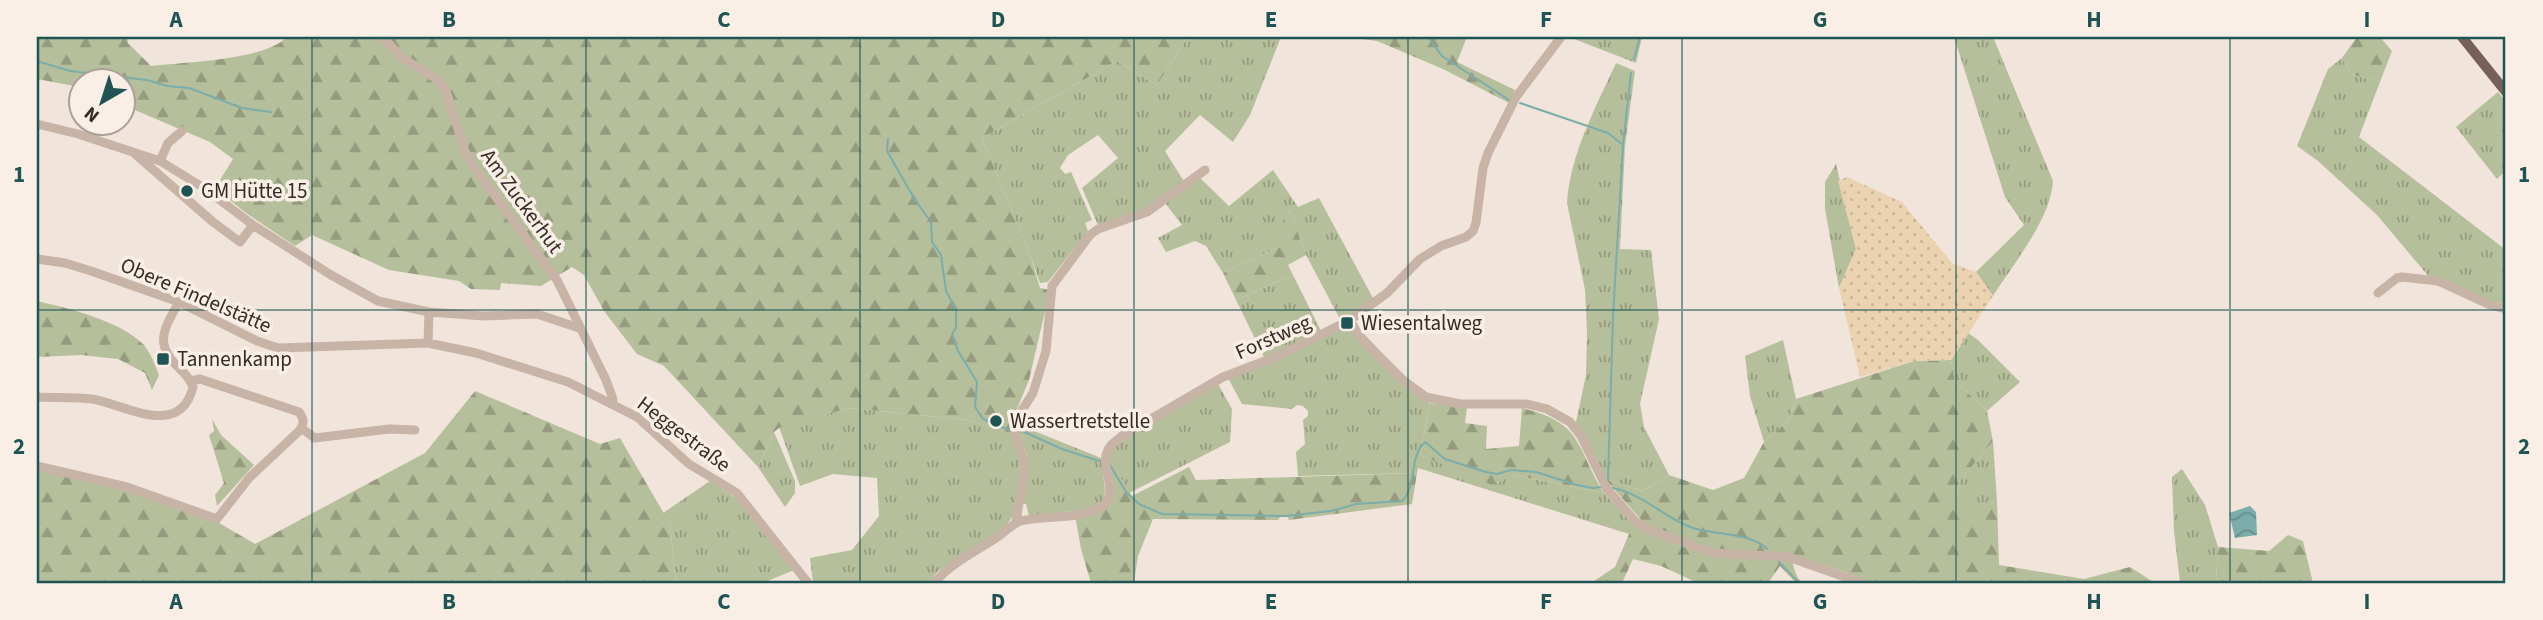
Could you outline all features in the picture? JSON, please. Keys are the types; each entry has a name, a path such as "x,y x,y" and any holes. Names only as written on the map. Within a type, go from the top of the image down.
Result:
{"main road":[{"path":"2462,37 2506,92"}],"street":[{"name":"Am Zuckerhut","path":"383,37 401,57 438,80 446,91 466,151 476,170 550,268 606,380 613,399 612,404"},
{"name":"Forstweg","path":"934,583 954,564 1016,522 1081,514 1101,507 1110,492 1105,455 1112,444 1122,436 1223,377 1278,356 1350,320 1387,293 1429,252 1466,237 1473,231 1488,153 1516,97 1561,37"},
{"path":"37,124 160,161 204,188 253,225 331,275 378,301 429,312 484,316 537,314 579,328"},
{"path":"160,161 168,143 182,131"},
{"path":"130,150 240,242 253,225"},
{"path":"1016,522 1025,466 1014,425 1033,393 1046,351 1052,286 1090,234 1147,212 1205,170"},
{"name":"Obere Findelstätte","path":"37,259 65,263 179,302 257,341 278,348 428,343 501,360"},
{"path":"2378,293 2402,276 2438,281 2490,305 2506,309"},
{"path":"37,397 92,399 152,416 164,416 185,404 193,387 168,356 164,346 166,325 179,302"},
{"path":"428,343 429,312"},
{"path":"1350,320 1358,334 1381,358 1404,381 1426,397 1460,404 1527,404 1561,415 1581,436 1605,487 1635,521 1670,538 1714,553 1788,556 1862,583"},
{"name":"Heggestraße","path":"501,360 568,382 637,417 699,472 737,494 808,583"},
{"path":"37,466 127,487 217,519 249,478 301,428 303,417 299,412 200,379 191,382"},
{"path":"301,428 315,438 389,429 415,430"}],"green space":[{"path":"37,37 127,37 128,43 151,66 243,55 276,45 287,37 1188,37 1157,85 1117,61 982,138 1031,257 1040,288 1050,290 1029,380 1010,426 1013,434 968,420 849,408 779,428 774,432 758,467 664,366 637,354 604,311 584,275 572,267 541,286 501,283 500,290 471,289 459,281 389,270 312,235 295,246 215,188 233,159 210,142 136,111 136,66 66,66 66,84 37,79"},
{"path":"1188,37 1281,37 1250,115 1233,142 1200,115 1165,151 1185,183 1146,210 1098,225 1082,188 1118,158 1098,135 1068,155 1060,168 1065,174 1071,172 1092,220 1085,223 1088,231 1048,282 1040,283 982,138 1117,61 1157,85"},
{"path":"1346,37 1467,37 1457,62 1515,90 1509,103 1443,69 1377,41"},
{"path":"1569,37 1642,37 1636,63"},
{"path":"1954,37 1993,37 2053,181 2051,196 2038,226 1993,296 1976,272 2024,225 2005,197"},
{"path":"2357,37 2380,37 2392,51 2380,82 2353,75 2342,58"},
{"path":"2342,58 2353,75 2380,82 2359,137 2506,250 2506,304 2490,301 2430,278 2377,215 2318,161 2297,146 2328,69"},
{"path":"1616,63 1635,71 1625,146 1620,249 1651,250 1659,319 1640,404 1644,427 1669,475 1643,491 1605,479 1576,422 1586,375 1587,332 1585,290 1567,203 1569,185 1592,114"},
{"path":"2498,92 2506,102 2506,170 2497,179 2456,127"},
{"path":"1836,164 1856,249 1839,288 1825,209 1825,182"},
{"path":"1273,170 1298,207 1319,198 1374,300 1341,321 1306,255 1290,211 1283,215 1283,245 1223,273 1206,246 1195,241 1166,252 1158,238 1182,225 1165,203 1199,177 1229,206"},
{"path":"1290,211 1306,255 1288,265 1293,275 1236,300 1223,273 1283,245 1283,215"},
{"path":"1293,275 1321,331 1265,359 1236,300"},
{"path":"37,301 108,322 134,337 146,348 159,375 152,390 145,373 118,359 81,355 37,357"},
{"path":"1348,325 1398,381 1430,403 1420,455 1498,483 1514,475 1604,493 1637,528 1629,534 1418,468 1417,473 1298,476 1296,452 1305,444 1303,420 1308,416 1308,411 1297,405 1292,409 1242,404 1228,378"},
{"path":"1968,333 2020,382 1987,411 1955,381 1951,360"},
{"path":"1783,340 1796,399 1788,421 1764,442 1750,396 1745,356"},
{"path":"1951,360 1955,381 1987,411 1993,441 1959,482 1955,506 1997,502 1999,565 2084,579 2130,567 2155,583 1870,583 1793,555 1795,570 1802,583 1796,583 1780,566 1768,583 1698,583 1661,566 1633,559 1622,583 1591,583 1615,567 1629,534 1643,522 1605,479 1643,491 1669,475 1713,490 1744,478 1764,442 1788,421 1796,399 1914,361"},
{"path":"1218,384 1232,409 1230,442 1129,493 1108,457 1114,446"},
{"path":"475,391 600,444 620,438 670,524 676,583 37,583 37,471 126,490 171,503 213,520 255,544 425,453"},
{"path":"1430,403 1467,407 1465,423 1487,426 1486,449 1519,446 1522,408 1557,421 1575,438 1604,493 1514,475 1492,485 1420,455"},
{"path":"849,408 968,420 1013,434 1020,456 1014,515 1004,528 937,572 929,583 813,583 810,558 852,550 879,516 877,478 833,474 800,486 779,427"},
{"path":"212,419 221,435 254,465 217,506 215,495 224,483 209,435 214,431"},
{"path":"1017,424 1101,458 1104,501 1089,509 1029,516 1026,504 1023,504 1027,456"},
{"path":"774,432 795,481 795,493 785,507 758,467"},
{"path":"1993,441 1997,502 1955,507 1959,482"},
{"path":"1108,457 1132,496 1189,467 1196,480 1417,473 1412,504 1289,520 1287,516 1281,516 1278,520 1153,519 1138,556 1134,582 1091,583 1075,515 1106,506"},
{"path":"2182,469 2205,505 2218,547 2216,583 2180,583 2172,477"},
{"path":"710,481 739,500 794,570 763,583 676,583 670,524 663,513"},
{"path":"2288,535 2303,541 2313,583 2216,583 2218,547 2269,551"}],"sand":[{"path":"1847,177 1902,202 1952,263 1976,272 1993,296 1951,360 1914,361 1860,377 1839,288 1856,249 1838,181"}],"water":[{"path":"2250,506 2256,512 2257,535 2235,538 2229,513"}],"waterway":[{"path":"1428,37 1442,56 1509,100"},
{"path":"1634,59 1640,37"},
{"path":"37,61 70,71 189,88 242,108 271,112"},
{"path":"1608,480 1613,317 1623,145 1631,73"},
{"path":"1520,103 1608,133 1622,144"},
{"path":"888,139 887,151 931,222 932,242 941,255 946,291 956,310 956,328 952,334 958,351 977,382 975,407 983,419 1009,430"},
{"path":"1020,430 1062,449 1099,461"},
{"path":"1110,465 1126,492 1139,504 1162,514 1285,516 1331,511 1356,504 1402,501 1410,487 1416,456 1425,442 1445,459 1486,472 1536,472 1577,485 1603,487"},
{"path":"1612,488 1633,495 1690,527 1750,539 1767,549"},
{"path":"1779,562 1799,583"}],"place":[{"name":"GM Hütte 15","path":"187,191"},
{"name":"Wiesentalweg","path":"1347,323"},
{"name":"Tannenkamp","path":"163,359"},
{"name":"Wassertretstelle","path":"996,421"}]}
